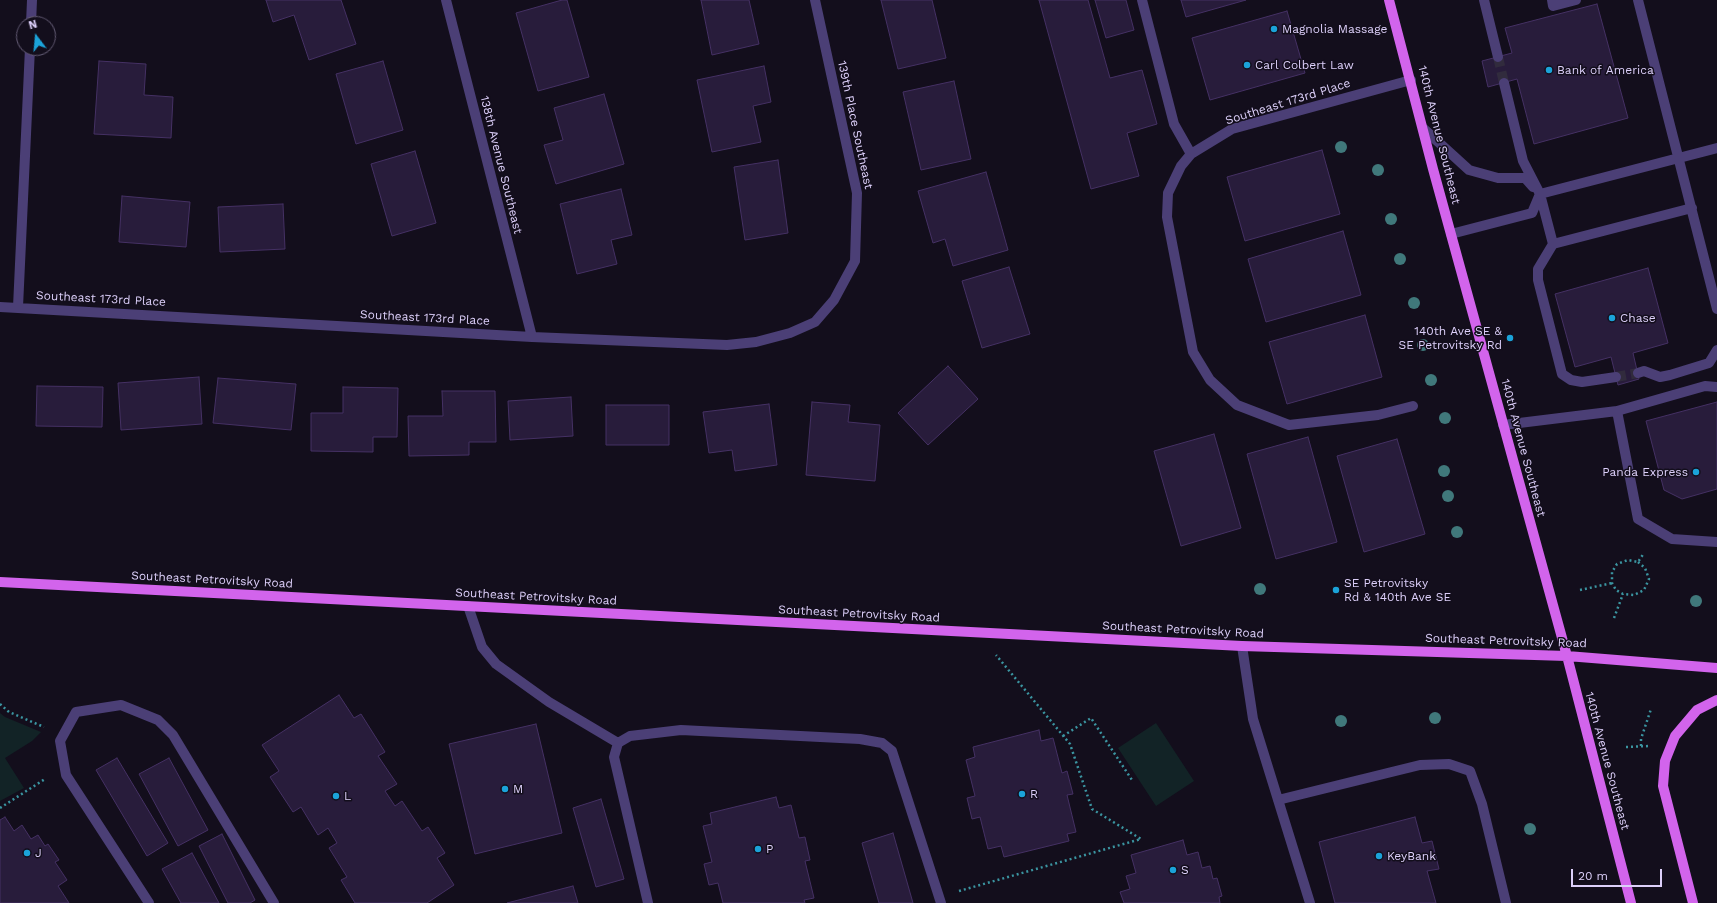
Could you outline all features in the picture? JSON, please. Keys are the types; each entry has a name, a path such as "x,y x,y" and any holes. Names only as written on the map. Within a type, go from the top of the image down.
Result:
{"main road":[{"name":"140th Avenue Southeast","path":"1389,0 1631,903"},
{"name":"Southeast Petrovitsky Road","path":"0,582 1242,646 1566,656 1717,668"},
{"path":"1693,903 1663,786 1666,761 1675,736 1697,710 1717,700"}],"street":[{"path":"31,16 32,0"},
{"name":"138th Avenue Southeast","path":"446,0 532,337"},
{"name":"139th Place Southeast","path":"815,0 857,193 855,261 834,300"},
{"path":"1142,0 1174,124 1191,154"},
{"path":"1484,0 1498,57"},
{"path":"1552,0 1553,6 1576,0"},
{"path":"1638,0 1717,308"},
{"path":"18,308 30,56"},
{"name":"Southeast 173rd Place","path":"1411,80 1232,129 1191,154 1181,166 1168,193 1167,217 1193,352 1210,380 1237,405 1289,425 1378,415 1413,406"},
{"path":"1504,83 1523,160 1540,194 1553,244"},
{"path":"1424,130 1469,170 1498,178 1524,178 1540,194"},
{"path":"1540,194 1717,148"},
{"path":"1451,234 1532,213 1540,194"},
{"path":"1616,377 1582,382 1571,380 1562,374 1538,280 1538,269 1553,244 1692,208"},
{"name":"Southeast 173rd Place","path":"0,307 532,337 727,346 756,342 790,333 815,322 834,300"},
{"path":"1638,373 1644,371 1660,377 1670,375 1709,363 1717,350"},
{"path":"1503,425 1617,411 1705,386 1717,386"},
{"path":"1617,411 1638,519 1672,539 1717,542"},
{"path":"468,606 482,647 496,664 549,702 618,743"},
{"path":"1242,646 1254,718 1310,903"},
{"path":"149,903 66,775 60,741 76,712 121,705 158,720 173,735 274,903"},
{"path":"648,903 614,757 618,743 630,736 681,730 860,738 882,743 892,751 940,900"},
{"path":"1278,800 1420,765 1449,764 1470,772 1482,804 1506,903"}],"path":[{"path":"1638,562 1644,553"},
{"path":"1628,560 1638,562 1645,568 1648,579 1644,590 1634,595 1622,594 1616,590 1612,583 1612,572 1617,564 1628,560"},
{"path":"1580,590 1612,583"},
{"path":"1614,618 1622,594"},
{"path":"940,900 1141,839 1092,809 1070,744 978,633"},
{"path":"0,704 9,712 30,722 64,734"},
{"path":"1641,746 1641,739 1651,709"},
{"path":"1063,736 1091,718 1132,780"},
{"path":"1626,746 1653,747"},
{"path":"0,808 65,767"}],"shaded area":[{"path":"0,713 5,717 41,732 32,741 5,758 24,788 0,801"},
{"path":"1156,723 1194,781 1156,806 1118,748"}],"building":[{"path":"266,0 341,0 356,44 309,60 294,15 273,22"},
{"path":"562,0 567,0 589,77 538,91 516,13"},
{"path":"701,0 749,0 759,44 712,55"},
{"path":"881,0 932,0 946,58 898,69"},
{"path":"1039,0 1088,0 1110,78 1142,70 1157,124 1127,133 1139,176 1091,189"},
{"path":"1095,0 1126,0 1134,30 1106,38"},
{"path":"1181,0 1246,0 1186,17"},
{"name":"Bank of America","path":"1597,4 1628,118 1534,144 1517,79 1488,87 1482,61 1512,53 1505,28"},
{"path":"1287,11 1305,73 1210,100 1192,38"},
{"path":"99,61 146,64 144,95 173,97 171,138 94,134"},
{"path":"383,61 403,130 356,144 336,74"},
{"path":"764,66 771,102 753,106 761,142 712,152 697,80"},
{"path":"954,81 971,159 921,170 903,92"},
{"path":"604,94 624,164 556,184 544,145 563,140 554,108"},
{"path":"1322,150 1340,214 1245,241 1227,177"},
{"path":"415,151 436,223 392,236 371,164"},
{"path":"778,160 788,233 745,240 734,167"},
{"path":"986,172 1008,250 953,266 945,239 933,243 918,191"},
{"path":"621,189 632,235 611,240 617,264 577,274 560,204"},
{"path":"122,196 190,202 186,247 119,242"},
{"path":"283,204 285,249 220,252 218,207"},
{"path":"1343,231 1361,295 1266,322 1248,259"},
{"path":"1009,267 1030,334 982,348 962,281"},
{"name":"Chase","path":"1648,268 1668,343 1633,353 1639,379 1618,385 1611,357 1575,367 1555,294"},
{"path":"1365,315 1382,377 1287,404 1269,342"},
{"path":"948,366 978,399 928,445 898,413"},
{"path":"199,377 202,424 121,430 118,383"},
{"path":"218,378 296,384 291,430 213,423"},
{"path":"37,386 103,387 102,427 36,426"},
{"path":"343,387 398,388 397,437 373,437 373,452 311,451 311,413 343,413"},
{"path":"442,391 495,391 496,442 469,442 469,455 409,456 408,416 443,416"},
{"path":"571,397 573,436 510,440 508,401"},
{"path":"812,402 850,405 848,422 880,425 875,481 806,475"},
{"path":"1717,402 1717,489 1682,499 1664,490 1646,421"},
{"path":"769,404 777,465 735,471 732,450 709,453 703,412"},
{"path":"606,405 669,405 669,445 606,445"},
{"path":"1214,434 1241,528 1181,546 1154,451"},
{"path":"1308,437 1337,542 1276,559 1247,454"},
{"path":"1397,439 1425,534 1364,552 1337,456"},
{"name":"L","path":"339,695 354,718 361,714 385,752 378,756 397,784 385,791 395,806 402,801 422,831 428,827 445,853 437,858 454,885 427,903 355,903 341,880 347,877 329,848 337,843 328,828 318,835 301,807 293,812 270,777 279,771 262,745"},
{"name":"M","path":"536,724 562,833 475,854 449,744"},
{"name":"R","path":"1039,730 1041,741 1053,738 1062,773 1067,771 1073,794 1067,795 1076,832 1067,834 1069,841 1004,857 1001,846 988,849 980,817 972,819 967,798 975,796 966,760 975,757 973,747"},
{"path":"117,758 168,843 147,856 96,770"},
{"path":"169,758 208,830 178,846 139,774"},
{"name":"P","path":"776,797 779,808 791,805 799,838 805,837 810,860 805,861 814,898 804,900 805,903 723,903 718,883 709,885 704,864 712,862 703,826 712,824 710,813"},
{"path":"601,799 624,879 596,887 573,808"},
{"name":"J","path":"5,817 14,831 22,825 31,839 38,835 45,846 48,844 59,860 55,862 67,880 58,886 69,903 0,903 0,820"},
{"name":"KeyBank","path":"1415,817 1422,843 1432,841 1439,869 1427,871 1436,903 1335,903 1319,842"},
{"path":"893,833 913,903 879,903 862,843"},
{"path":"222,834 255,900 250,903 228,903 199,846"},
{"name":"S","path":"1183,840 1187,855 1198,852 1202,868 1210,866 1213,879 1217,878 1222,896 1219,897 1220,903 1124,903 1120,892 1130,889 1126,876 1136,873 1131,855"},
{"path":"192,853 219,903 181,903 162,869"},
{"path":"573,886 578,903 507,903"}],"tunnel":[{"path":"1498,57 1504,83"},
{"path":"1616,377 1638,373"}],"place":[{"name":"Magnolia Massage","path":"1274,29"},
{"name":"Carl Colbert Law","path":"1247,65"},
{"name":"Bank of America","path":"1549,70"},
{"name":"Chase","path":"1612,318"},
{"name":"140th Ave SE & SE Petrovitsky Rd","path":"1510,338"},
{"name":"Panda Express","path":"1696,472"},
{"name":"SE Petrovitsky Rd & 140th Ave SE","path":"1336,590"},
{"name":"M","path":"505,789"},
{"name":"R","path":"1022,794"},
{"name":"L","path":"336,796"},
{"name":"P","path":"758,849"},
{"name":"J","path":"27,853"},
{"name":"KeyBank","path":"1379,856"},
{"name":"S","path":"1173,870"}]}
